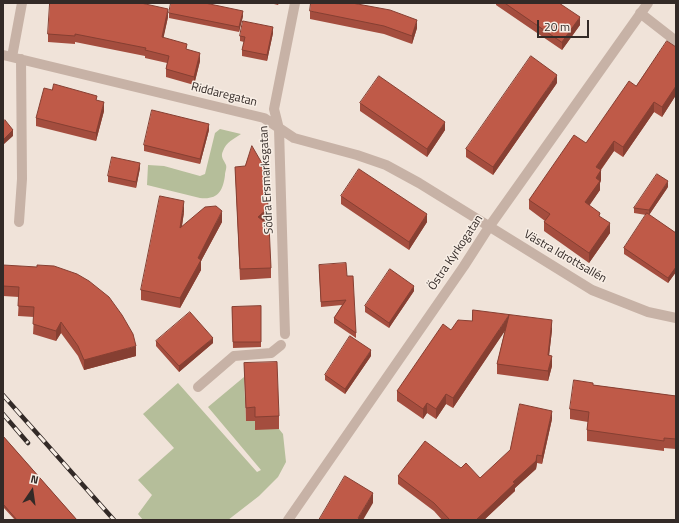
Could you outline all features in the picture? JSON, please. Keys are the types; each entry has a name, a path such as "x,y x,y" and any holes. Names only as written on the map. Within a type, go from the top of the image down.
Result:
{"street":[{"path":"18,222 22,179 12,57 22,3"},
{"name":"Södra Ersmarksgatan","path":"285,334 279,129 274,110 295,3"},
{"name":"Östra Kyrkogatan","path":"288,520 464,266 489,226 648,3"},
{"path":"640,13 676,41"},
{"name":"Riddaregatan","path":"12,57 264,118 294,138 357,155 386,165 419,183 489,226"},
{"name":"Västra Idrottsallén","path":"489,226 592,290 648,312 676,318"},
{"path":"198,387 234,356 271,353 281,345"}],"green space":[{"path":"220,129 241,134 228,143 224,148 222,157 226,166 224,181 221,190 215,196 211,198 200,198 147,185 148,165 164,166 200,176 205,174 215,133"},
{"path":"244,377 246,421 255,421 279,429 283,434 286,462 278,477 259,496 228,520 143,520 138,514 152,495 138,480 174,448 143,414 178,383 257,472 261,470 208,407"}],"building":[{"path":"50,3 141,3 168,9 162,37 187,44 186,49 200,53 194,77 166,69 169,56 145,50 146,48 75,34 75,36 48,34"},
{"path":"171,3 205,3 243,11 239,27 169,13"},
{"path":"311,3 352,3 390,10 417,20 412,36 384,26 310,11"},
{"path":"505,3 559,3 580,17 562,42"},
{"path":"243,21 273,27 267,55 242,50 245,37 240,36"},
{"path":"667,41 676,47 676,86 662,107 654,102 623,147 614,141 596,167 601,170 596,178 600,181 585,202 600,213 599,216 610,223 589,253 544,222 550,214 529,200 574,135 586,143 629,81 636,86"},
{"path":"531,56 557,75 493,167 466,149"},
{"path":"379,76 445,122 427,149 360,103"},
{"path":"54,84 97,96 96,100 104,102 96,133 36,118 44,88 52,90"},
{"path":"152,110 209,124 200,159 144,145"},
{"path":"5,120 13,130 3,140 3,122"},
{"path":"252,146 263,165 266,165 268,208 258,217 269,225 271,268 240,269 235,167 245,166"},
{"path":"112,157 140,163 136,182 108,176"},
{"path":"359,169 427,214 409,242 341,196"},
{"path":"657,174 668,181 649,210 634,208"},
{"path":"160,196 184,201 180,228 205,207 216,206 222,211 198,258 201,260 180,298 141,290"},
{"path":"647,213 676,233 676,267 668,278 624,248"},
{"path":"346,263 347,276 353,276 356,333 334,318 346,300 321,302 319,265"},
{"path":"3,265 37,267 37,265 54,266 77,274 89,281 109,297 133,334 136,346 84,360 78,346 61,322 56,331 33,324 34,307 18,306 19,287 3,286"},
{"path":"390,269 414,286 389,323 365,306"},
{"path":"261,306 261,342 233,342 232,307"},
{"path":"473,310 552,320 548,355 552,356 548,371 497,364 509,315 453,398 446,394 436,409 427,403 423,409 397,391 443,324 451,330 458,320 472,321"},
{"path":"190,312 213,338 179,366 156,341"},
{"path":"350,336 371,350 345,389 325,375"},
{"path":"277,362 279,416 255,417 255,407 246,408 244,363"},
{"path":"574,380 593,383 593,385 676,396 676,439 664,438 664,441 587,430 589,412 570,409"},
{"path":"520,404 552,411 542,456 537,455 536,461 476,520 450,520 434,503 398,476 425,441 461,468 466,463 480,478 510,450"},
{"path":"3,436 77,520 17,520 3,504"},
{"path":"345,476 373,493 358,518 361,520 319,520"}],"railway":[{"path":"3,395 114,520"},
{"path":"3,414 28,443"}]}
